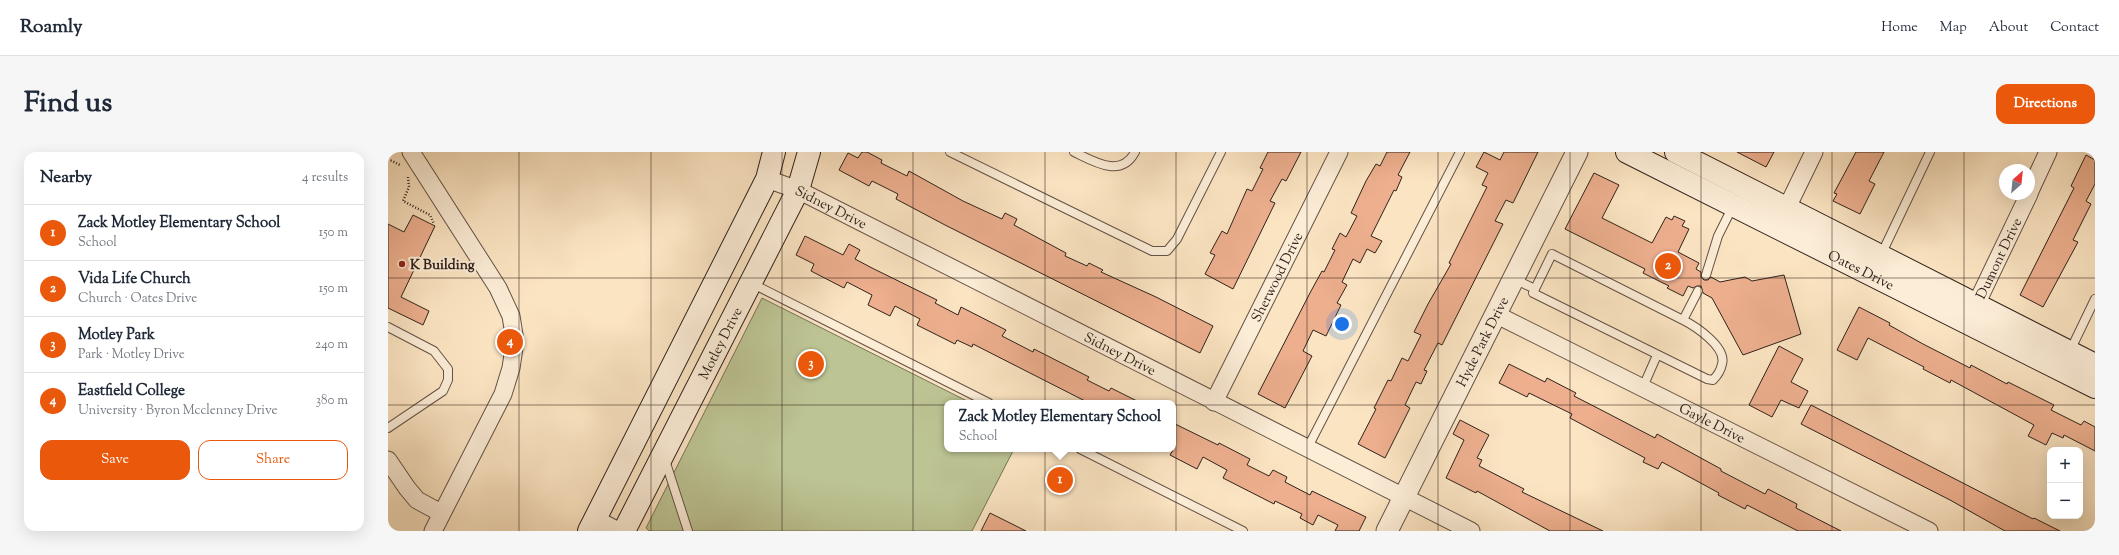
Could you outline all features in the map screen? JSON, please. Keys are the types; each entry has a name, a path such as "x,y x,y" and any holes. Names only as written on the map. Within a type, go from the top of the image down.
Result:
{"main road":[{"path":"592,526 767,179 774,152"},
{"name":"Motley Drive","path":"624,531 798,190 809,152"},
{"name":"Oates Drive","path":"1626,152 1733,205 1782,217 1881,255 1972,313 2095,387"},
{"name":"Oates Drive","path":"1688,155 1782,217 1972,313 2069,352 2095,365"}],"street":[{"path":"411,152 498,288 511,316 515,341 511,368 503,394 433,531"},
{"name":"Sherwood Drive","path":"1214,402 1339,152"},
{"name":"Hyde Park Drive","path":"1387,531 1577,152"},
{"path":"1782,217 1814,152"},
{"name":"Dumont Drive","path":"2035,181 2048,152"},
{"name":"Sidney Drive","path":"767,179 798,190 1471,531"},
{"name":"Dumont Drive","path":"1972,313 2026,200"},
{"name":"Gayle Drive","path":"1495,314 1929,531"},
{"path":"388,460 417,500 441,514"},
{"path":"592,526 614,531"}],"lane":[{"path":"950,152 1152,251 1167,251 1177,238 1222,152"},
{"path":"1074,152 1106,167 1117,166 1124,163 1135,152"},
{"path":"1307,449 1460,152"},
{"path":"1881,255 1930,152"},
{"path":"1706,275 1718,236 1733,205"},
{"path":"1552,254 1683,320 1698,328 1709,337 1722,356 1723,363 1714,380 1707,379 1532,293 1552,254"},
{"path":"1513,278 1535,289"},
{"path":"750,282 983,400"},
{"path":"1683,320 1698,291"},
{"path":"2069,352 2095,299"},
{"path":"388,327 434,351 448,369 448,380 443,391 388,428"},
{"path":"1643,387 1657,355"},
{"path":"1086,452 1243,531"},
{"path":"663,454 688,531"}],"path":[{"path":"388,159 402,166"},
{"path":"407,174 409,186 403,201 430,215 434,224"}],"green space":[{"path":"762,298 965,400 944,400 944,452 1012,452 972,531 649,531 646,528"}],"building":[{"path":"862,152 867,152 882,160 881,163 907,176 909,171 963,201 1002,219 1005,213 1017,219 1014,225 1066,253 1065,256 1087,266 1089,263 1103,270 1101,272 1156,297 1213,326 1200,353 945,225 896,199 898,194 872,181 869,186 839,170 848,153 858,158"},
{"path":"1268,152 1301,152 1286,181 1282,179 1270,201 1275,203 1233,289 1205,274 1215,255 1210,253 1222,231 1227,234 1247,189 1252,191 1263,169 1260,168"},
{"path":"1387,152 1410,152 1398,175 1402,177 1396,191 1394,190 1371,236 1382,241 1375,253 1367,249 1360,263 1353,259 1342,282 1347,285 1337,303 1341,305 1326,336 1313,330 1303,351 1312,356 1285,408 1258,394 1311,291 1322,271 1324,272 1335,250 1332,249 1340,233 1346,237 1357,216 1351,213 1366,181 1376,164 1380,166"},
{"path":"1484,152 1500,160 1504,152 1538,152 1513,203 1506,200 1495,221 1503,224 1442,345 1438,343 1424,370 1427,371 1421,384 1416,382 1405,405 1410,408 1385,458 1358,444 1376,409 1374,408 1388,380 1391,381 1402,358 1408,361 1421,335 1414,332 1451,264 1449,263 1487,187 1482,185 1488,173 1476,167"},
{"path":"1737,152 1774,152 1766,167"},
{"path":"1856,152 1884,152 1869,181 1875,184 1860,214 1833,201 1837,194 1834,193"},
{"path":"2086,155 2095,160 2095,184 2086,201 2091,204 2073,240 2078,242 2043,307 2020,295 2074,188 2071,186"},
{"path":"1594,173 1619,185 1602,218 1652,243 1666,217 1672,220 1674,216 1685,221 1682,226 1689,229 1678,252 1699,263 1696,269 1701,272 1701,277 1704,280 1708,280 1711,277 1720,282 1745,277 1752,281 1784,275 1801,334 1743,355 1712,298 1703,293 1701,286 1693,288 1688,286 1683,296 1667,288 1669,286 1643,273 1645,269 1565,229"},
{"name":"K Building","path":"413,215 435,226 401,297 429,311 423,325 388,308 388,224 404,232"},
{"path":"805,236 843,255 849,244 860,250 855,259 937,300 935,303 958,315 961,307 1006,330 1002,336 1033,352 1034,349 1089,377 1087,380 1109,391 1111,388 1135,400 1083,400 973,344 972,347 957,340 955,344 917,325 920,319 895,306 890,316 868,305 872,295 847,282 844,288 811,271 814,264 796,255"},
{"path":"1859,307 1890,323 1889,325 1923,344 1970,368 1971,365 2007,384 2008,382 2054,405 2051,410 2081,425 2084,421 2095,427 2095,451 2064,435 2063,438 2052,433 2046,445 2028,436 2034,425 1951,380 1950,383 1923,369 1924,367 1868,338 1857,360 1837,350"},
{"path":"1779,346 1803,359 1791,382 1808,391 1799,408 1781,400 1772,417 1749,405"},
{"path":"1509,364 1545,382 1547,378 1576,393 1574,396 1655,438 1657,434 1721,469 1721,471 1765,494 1768,489 1797,504 1796,508 1841,531 1798,531 1747,505 1745,509 1662,462 1658,469 1643,462 1645,458 1570,418 1572,414 1529,393 1527,397 1499,383"},
{"path":"1811,405 2033,519 2034,518 2060,531 2005,531 1950,500 1801,424"},
{"path":"1460,420 1489,435 1477,458 1482,460 1479,466 1524,489 1522,492 1603,531 1550,531 1477,491 1476,493 1446,478 1464,440 1453,434"},
{"path":"1176,424 1218,445 1219,443 1250,459 1247,465 1269,476 1273,470 1287,477 1285,482 1310,495 1312,491 1366,517 1359,531 1335,531 1338,525 1318,515 1313,525 1300,518 1302,514 1275,501 1274,504 1223,478 1227,470 1203,457 1197,469 1170,455 1172,452 1176,452"},
{"path":"990,513 1026,531 981,531"}],"place":[{"name":"K Building","path":"402,264"},
{"name":"Vida Life Church","path":"1668,266"},
{"name":"Eastfield College","path":"510,342"},
{"name":"Motley Park","path":"811,364"},
{"name":"Zack Motley Elementary School","path":"1060,480"}]}
